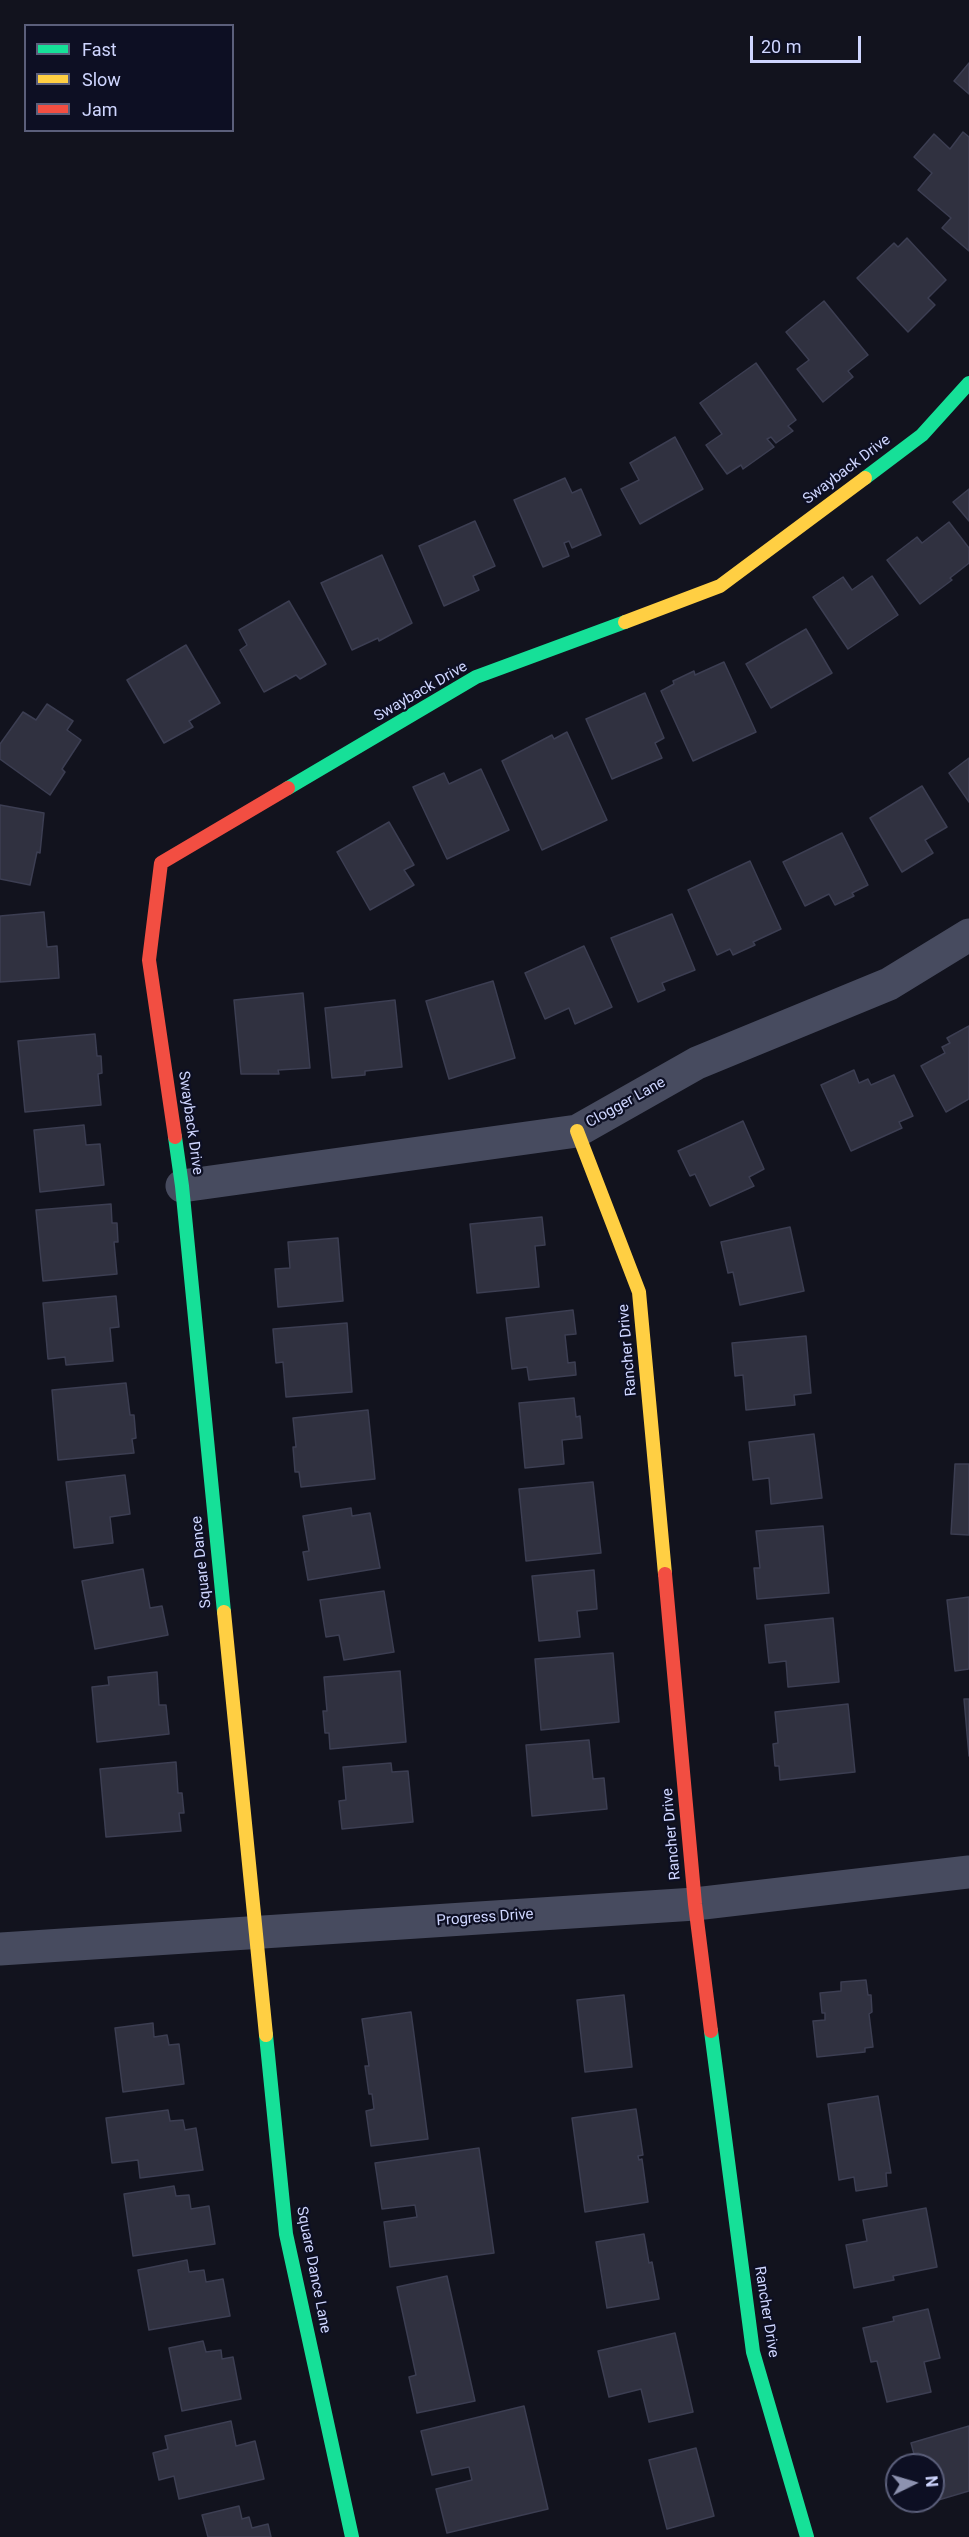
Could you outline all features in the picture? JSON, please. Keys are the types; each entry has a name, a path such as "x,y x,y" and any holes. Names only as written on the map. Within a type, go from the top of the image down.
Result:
{"street":[{"name":"Swayback Drive","path":"182,1186 149,960 161,863 477,677 720,586 922,435 969,383"},
{"name":"Clogger Lane","path":"182,1186 577,1131 697,1063 889,984 969,935"},
{"name":"Rancher Drive","path":"577,1131 639,1292 695,1904 753,2352 807,2537"},
{"name":"Square Dance","path":"182,1186 256,1934"},
{"name":"Progress Drive","path":"0,1950 695,1904 969,1872"},
{"name":"Square Dance Lane","path":"256,1934 286,2234 352,2537"}],"building":[{"path":"969,63 969,94 954,81"},
{"path":"963,132 969,137 969,251 942,228 951,218 918,190 932,173 914,157 934,134 950,149"},
{"path":"907,238 946,280 928,298 935,305 908,332 857,278 894,243 898,247"},
{"path":"824,301 868,355 848,371 853,377 823,402 797,369 809,360 786,332"},
{"path":"756,363 796,420 788,426 793,431 776,443 771,437 767,439 774,447 743,469 741,465 727,474 706,445 722,434 700,403"},
{"path":"675,437 703,489 640,524 621,489 639,480 630,463"},
{"path":"565,478 572,493 581,489 601,535 572,548 569,541 564,543 569,556 543,567 514,500"},
{"path":"969,489 969,521 953,502"},
{"path":"475,521 495,566 473,576 479,590 444,606 419,546"},
{"path":"949,522 969,548 969,563 950,578 952,580 920,604 887,560 917,537 922,543"},
{"path":"382,555 412,623 379,641 378,638 352,650 321,583"},
{"path":"872,576 898,615 848,649 813,597 843,577 852,590"},
{"path":"289,601 326,664 300,679 296,675 264,692 240,650 247,645 239,630"},
{"path":"806,629 832,673 771,708 746,664"},
{"path":"186,645 220,703 189,721 193,727 164,743 127,680"},
{"path":"724,662 756,732 693,761 661,691 674,684 673,681 694,671 695,675"},
{"path":"645,693 664,738 655,743 662,758 612,779 586,719"},
{"path":"47,704 73,721 67,730 81,740 62,769 65,772 50,795 0,759 0,744 23,712 36,720"},
{"path":"567,732 607,820 542,850 502,761 552,735 554,739"},
{"path":"969,758 969,802 949,773"},
{"path":"481,769 509,830 447,859 413,787 444,773 449,784"},
{"path":"922,786 947,827 925,840 933,853 902,872 870,818"},
{"path":"0,805 44,813 40,853 37,852 30,885 0,879"},
{"path":"389,822 414,865 404,870 414,885 370,910 337,852"},
{"path":"842,833 868,885 852,893 854,896 835,905 829,894 805,906 783,862"},
{"path":"750,861 781,929 753,942 755,945 733,955 730,949 717,955 688,890"},
{"path":"44,912 47,947 57,946 59,978 0,982 0,916"},
{"path":"672,914 695,970 662,983 665,990 638,1002 611,938"},
{"path":"584,946 612,1007 575,1024 569,1008 545,1019 525,973"},
{"path":"493,981 515,1058 449,1079 426,1001"},
{"path":"303,993 310,1068 278,1070 279,1074 241,1074 234,1000"},
{"path":"395,1000 402,1067 365,1071 365,1075 332,1078 325,1008"},
{"path":"969,1026 969,1099 946,1112 921,1066 945,1053 942,1047 950,1043 947,1038"},
{"path":"95,1034 97,1056 101,1056 102,1073 98,1074 101,1105 25,1112 18,1041"},
{"path":"854,1070 859,1083 868,1079 871,1085 894,1075 913,1116 899,1122 902,1128 851,1151 821,1085"},
{"path":"743,1121 764,1169 749,1177 754,1186 710,1206 695,1174 690,1176 678,1151"},
{"path":"84,1125 86,1145 100,1144 104,1185 40,1192 34,1130"},
{"path":"111,1204 112,1223 117,1223 118,1242 114,1242 117,1274 43,1281 36,1210"},
{"path":"542,1217 545,1245 535,1246 539,1287 477,1293 470,1224"},
{"path":"790,1227 804,1291 740,1305 733,1272 728,1273 721,1242"},
{"path":"338,1238 343,1301 278,1307 275,1269 290,1268 288,1242"},
{"path":"116,1296 119,1327 110,1328 113,1361 66,1365 65,1357 48,1359 43,1303"},
{"path":"573,1310 576,1334 565,1335 568,1363 575,1362 576,1375 529,1380 527,1367 512,1369 506,1318"},
{"path":"347,1323 352,1392 286,1397 283,1362 276,1363 273,1329"},
{"path":"806,1336 811,1393 794,1395 795,1405 746,1410 743,1375 735,1376 732,1343"},
{"path":"126,1383 130,1415 134,1415 136,1438 132,1439 134,1453 58,1460 52,1390"},
{"path":"574,1398 576,1417 580,1416 582,1438 562,1440 564,1464 525,1468 519,1403"},
{"path":"368,1410 375,1479 301,1487 299,1472 295,1472 293,1447 296,1447 293,1418"},
{"path":"814,1434 822,1498 771,1504 769,1478 753,1480 749,1442"},
{"path":"955,1464 969,1464 969,1535 951,1534"},
{"path":"125,1475 130,1514 110,1517 113,1543 74,1548 66,1482"},
{"path":"593,1482 601,1553 526,1561 519,1489"},
{"path":"351,1508 352,1516 370,1513 380,1568 308,1580 303,1552 309,1551 303,1516"},
{"path":"823,1526 829,1593 757,1599 754,1568 760,1568 756,1531"},
{"path":"143,1569 150,1608 162,1606 168,1635 95,1649 82,1581"},
{"path":"594,1570 597,1609 577,1611 580,1637 539,1641 532,1576"},
{"path":"384,1591 394,1652 344,1660 339,1635 326,1637 320,1600"},
{"path":"969,1597 969,1669 955,1671 947,1600"},
{"path":"833,1618 839,1682 788,1687 786,1661 769,1663 765,1625"},
{"path":"613,1653 619,1722 541,1730 535,1659"},
{"path":"400,1671 406,1742 330,1749 329,1733 325,1733 323,1711 327,1711 324,1677"},
{"path":"157,1672 159,1705 166,1705 169,1734 97,1742 92,1687 109,1685 108,1677"},
{"path":"964,1699 969,1699 969,1756"},
{"path":"848,1704 855,1772 780,1780 779,1766 775,1766 773,1744 778,1743 775,1712"},
{"path":"589,1740 593,1779 604,1778 607,1809 532,1816 526,1745"},
{"path":"176,1762 178,1793 182,1793 184,1813 179,1813 181,1831 106,1837 100,1769"},
{"path":"391,1763 392,1772 408,1771 413,1822 342,1829 339,1801 346,1800 343,1767"},
{"path":"866,1980 868,1995 871,1995 872,2012 869,2014 873,2047 865,2048 865,2052 817,2057 813,2021 825,2020 820,1993 841,1991 841,1982"},
{"path":"624,1995 632,2067 585,2072 577,2000"},
{"path":"411,2012 428,2139 371,2146 366,2111 374,2109 372,2094 369,2094 365,2066 369,2066 362,2019"},
{"path":"153,2023 154,2037 167,2035 169,2045 179,2044 184,2084 123,2092 115,2028"},
{"path":"878,2096 891,2173 886,2173 887,2186 856,2191 854,2177 839,2180 828,2104"},
{"path":"636,2109 643,2155 638,2156 639,2160 642,2159 648,2202 585,2212 572,2118"},
{"path":"168,2110 170,2121 183,2120 185,2130 196,2128 203,2170 140,2178 138,2160 112,2163 106,2118"},
{"path":"479,2148 494,2253 390,2267 384,2222 417,2217 415,2205 382,2209 375,2163"},
{"path":"174,2186 176,2196 189,2195 191,2209 209,2206 215,2244 133,2256 124,2194"},
{"path":"926,2208 937,2267 893,2276 894,2280 854,2288 846,2245 867,2241 863,2220"},
{"path":"644,2234 659,2299 607,2308 596,2242"},
{"path":"187,2260 189,2272 204,2270 206,2282 223,2279 230,2316 149,2330 138,2270"},
{"path":"447,2276 475,2401 417,2413 409,2377 416,2375 397,2287"},
{"path":"928,2309 940,2358 924,2362 931,2392 887,2402 877,2361 871,2362 863,2328 894,2321 893,2317"},
{"path":"675,2333 693,2412 649,2422 641,2389 609,2397 598,2351"},
{"path":"203,2341 206,2352 221,2350 222,2359 233,2357 241,2399 182,2411 169,2348"},
{"path":"524,2406 548,2509 447,2533 436,2489 472,2480 469,2467 432,2475 421,2431"},
{"path":"231,2421 236,2446 255,2441 264,2479 179,2499 174,2476 159,2480 153,2453 168,2449 165,2436"},
{"path":"969,2426 969,2491 945,2498 945,2453 914,2453 911,2443"},
{"path":"696,2448 714,2516 667,2529 649,2460"},
{"path":"239,2506 242,2519 249,2517 252,2528 268,2524 271,2537 208,2537 202,2515"}],"traffic: fast":[{"path":"865,478 922,435 969,383"},
{"path":"288,788 476,677 625,622"},
{"path":"175,1137 182,1186 224,1612"},
{"path":"711,2031 753,2352 807,2537"},
{"path":"266,2035 286,2234 352,2537"}],"traffic: slow":[{"path":"625,622 720,586 865,478"},
{"path":"577,1131 639,1292 665,1574"},
{"path":"224,1612 266,2035"}],"traffic: jam":[{"path":"175,1137 149,960 161,863 288,788"},
{"path":"665,1574 695,1904 711,2031"}]}
